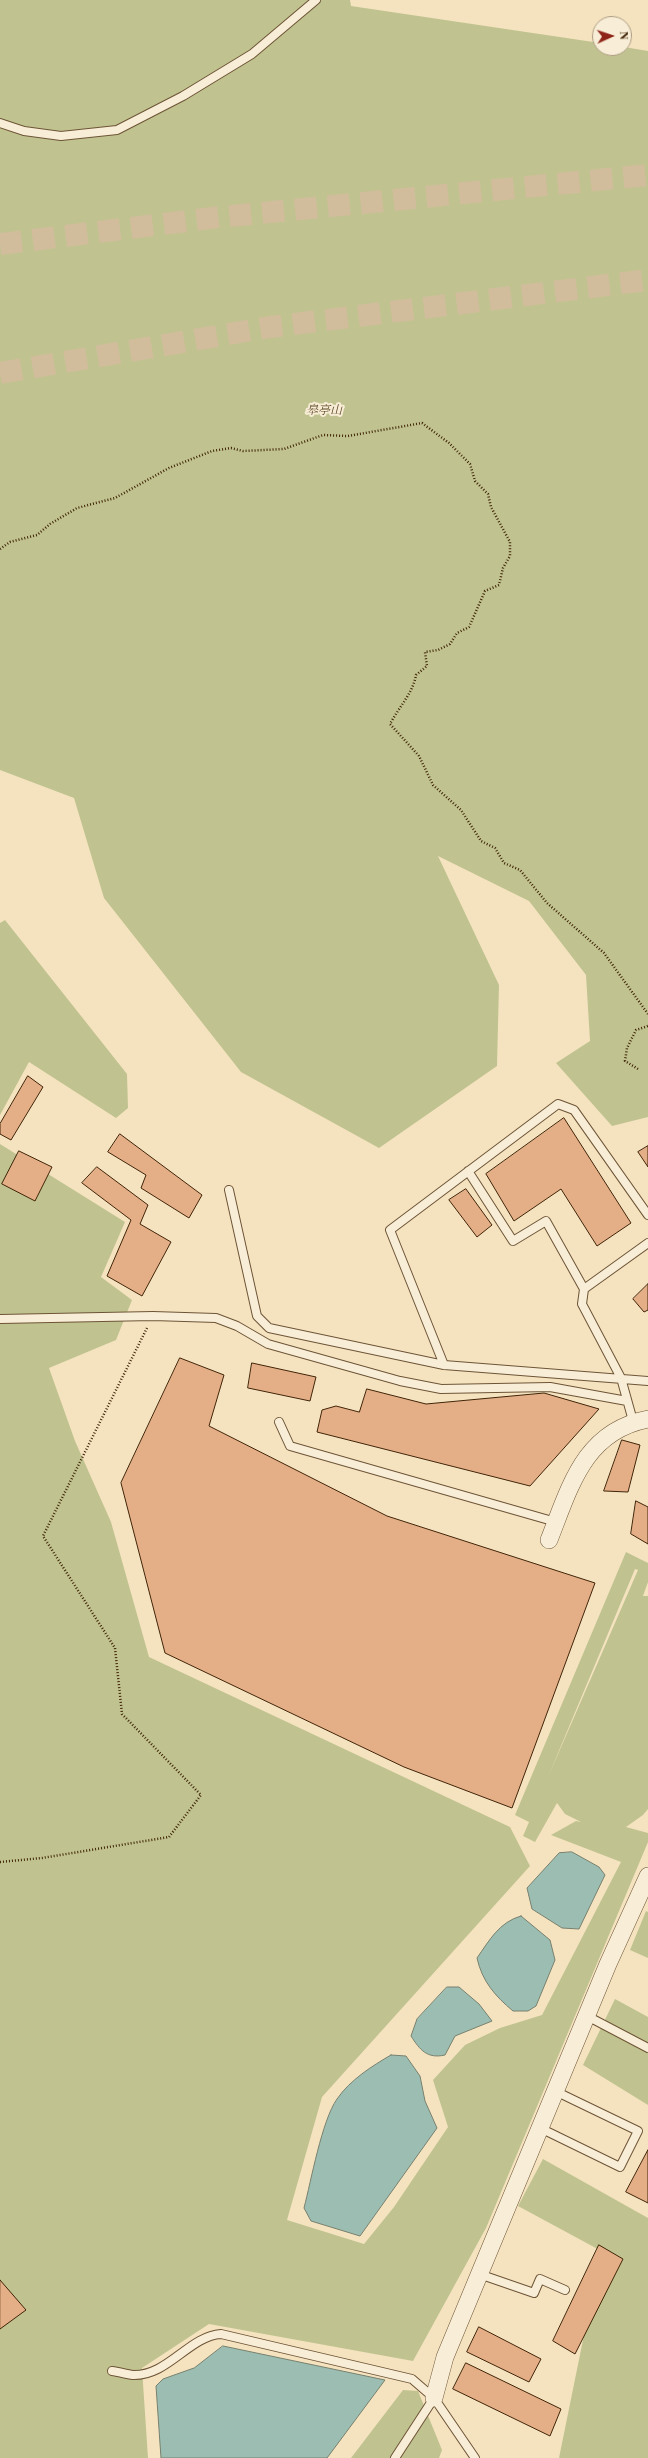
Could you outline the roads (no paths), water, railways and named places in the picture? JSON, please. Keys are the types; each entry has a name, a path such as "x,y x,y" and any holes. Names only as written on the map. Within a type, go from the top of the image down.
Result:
{"street":[{"path":"549,1540 579,1467 608,1434 640,1420"},
{"path":"434,2398 445,2357 479,2274 555,2091 648,1876"}],"lane":[{"path":"0,122 24,131 61,136 116,130 183,96 252,54 316,0"},
{"path":"444,1365 390,1230 558,1104 574,1110 648,1215"},
{"path":"468,1172 513,1241 546,1221 584,1290 582,1304 621,1378 627,1400 640,1420"},
{"path":"229,1190 257,1316 269,1328 444,1365 648,1381"},
{"path":"584,1290 648,1243"},
{"path":"0,1319 153,1316 216,1318 237,1326 268,1344 400,1381 440,1389 550,1387 627,1400"},
{"path":"279,1422 290,1446 556,1522"},
{"path":"587,2016 648,2048"},
{"path":"540,2128 620,2167 638,2131 555,2091"},
{"path":"479,2274 534,2294 540,2279 565,2290"},
{"path":"112,2371 134,2375 157,2369 209,2335 221,2334 412,2379 434,2398 475,2458"},
{"path":"395,2458 434,2398"}],"water":[{"path":"572,1852 599,1867 605,1875 579,1929 562,1928 532,1909 527,1888 559,1853"},
{"path":"521,1916 550,1940 555,1960 536,2006 528,2011 513,2011 500,2000 490,1988 482,1974 477,1958 490,1939 501,1927 513,1919"},
{"path":"447,1987 459,1987 479,2004 492,2021 455,2036 445,2055 433,2056 421,2049 411,2036 417,2019"},
{"path":"391,2055 406,2056 420,2076 425,2101 437,2128 360,2236 311,2221 304,2208 326,2121 342,2092 369,2069"},
{"path":"223,2346 385,2380 327,2458 161,2458 156,2386 163,2379 194,2368"}],"tunnel":[{"path":"0,244 220,217 648,175"},
{"path":"0,373 270,327 648,280"}],"park label":[{"name":"皋亭山","path":"324,411"}]}
